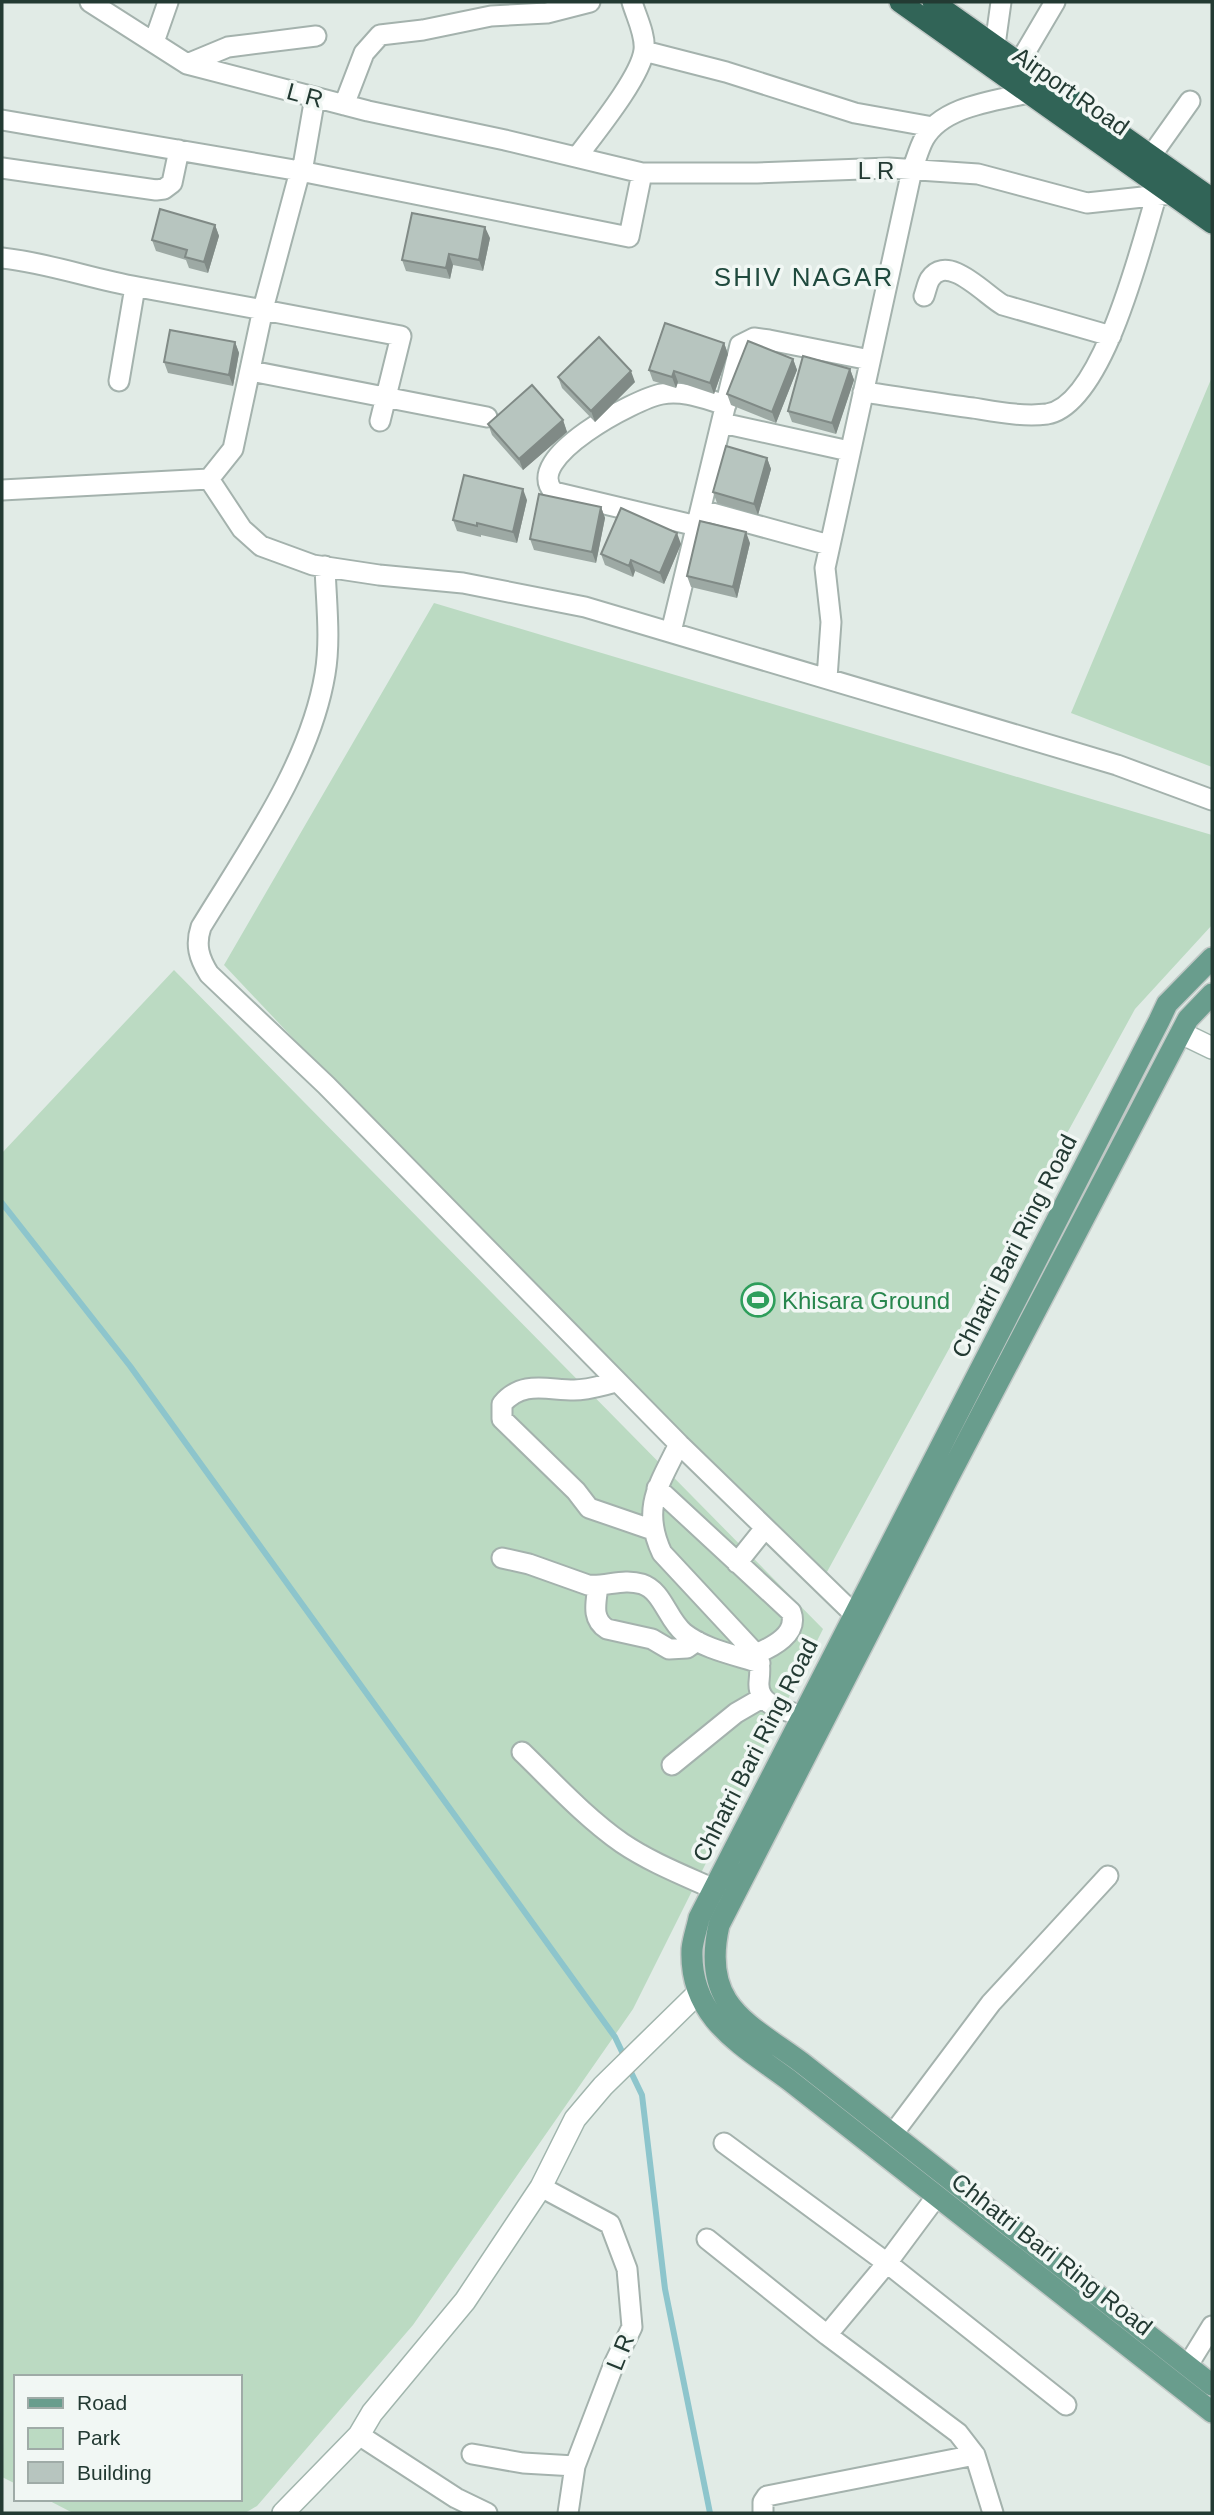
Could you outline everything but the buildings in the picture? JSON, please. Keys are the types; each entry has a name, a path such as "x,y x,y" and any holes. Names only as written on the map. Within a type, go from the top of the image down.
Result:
{"highway":[{"name":"Airport Road","path":"900,2 1028,93 1164,196 1212,223"},
{"name":"Airport Road","path":"933,2 1212,199"}],"main road":[{"name":"Chhatri Bari Ring Road","path":"1212,958 1167,1004 699,1918 692,1949 698,1994 722,2031 789,2080 1212,2412"},
{"name":"Chhatri Bari Ring Road","path":"1212,994 1188,1019 953,1468 719,1925 713,1950 718,1986 738,2016 802,2063 1212,2385"}],"street":[{"name":"L R","path":"90,2 187,64 344,105 642,173 757,173 889,168 978,174 1087,203 1164,196"},
{"path":"154,42 168,2"},
{"path":"518,2 543,13"},
{"path":"344,105 364,53 380,35 423,30 491,16 543,13 590,2"},
{"path":"577,157 633,77 644,51 632,2"},
{"path":"995,45 1001,2"},
{"path":"1019,63 1055,2"},
{"path":"187,64 228,47 316,36"},
{"path":"644,51 726,72 855,113 933,127"},
{"path":"827,678 831,622 825,568 912,170 924,138 949,115 1028,93"},
{"path":"2,490 209,479 233,449 263,309 301,171 315,97"},
{"path":"1151,156 1190,101"},
{"path":"2,120 301,171 629,237 642,173"},
{"path":"2,168 156,190 164,189 172,183 178,150"},
{"path":"863,392 1021,415 1050,414 1066,407 1081,392 1111,336 1164,196"},
{"path":"2,258 36,261 135,287 401,336 380,421"},
{"path":"924,296 930,279 937,273 952,271 968,278 1003,305 1111,336"},
{"path":"119,381 135,287"},
{"path":"671,632 740,345 748,340 769,340 870,360"},
{"path":"251,371 488,417"},
{"path":"829,545 554,492 548,482 549,474 560,454 585,431 646,398 662,394 682,393 724,414 849,451"},
{"path":"209,479 242,529 261,546 313,565 463,583 585,607 1117,765 1212,800"},
{"path":"325,566 326,659 318,705 307,737 278,799 201,928 198,937 201,961 209,974 326,1085 679,1444 854,1614"},
{"path":"1181,1033 1212,1048"},
{"path":"617,1381 583,1389 522,1389 509,1396 502,1404 502,1419 576,1490 589,1508 653,1530"},
{"path":"679,1444 657,1488 652,1505 653,1530 662,1553 758,1658 758,1685 762,1698 773,1706 803,1716"},
{"path":"657,1488 778,1598 793,1618 791,1629 758,1658"},
{"path":"737,1563 765,1528"},
{"path":"502,1558 529,1564 576,1582 598,1586 624,1581 643,1584 652,1589 672,1622 697,1641 758,1658"},
{"path":"598,1586 596,1617 601,1626 642,1636 670,1649 687,1648 697,1641"},
{"path":"672,1765 736,1713 762,1698"},
{"path":"522,1752 585,1813 622,1842 651,1860 714,1889"},
{"path":"892,2135 991,2003 1108,1875"},
{"path":"283,2513 359,2435 372,2413 465,2301 541,2187 575,2119 603,2087 698,1994"},
{"path":"724,2143 887,2263 1066,2405"},
{"name":"L R","path":"541,2187 610,2224 627,2269 632,2326 614,2364 575,2466 568,2513"},
{"path":"827,2335 887,2263 936,2197"},
{"path":"707,2239 827,2335 958,2433 975,2455 993,2513"},
{"path":"1188,2365 1212,2326"},
{"path":"359,2435 456,2498 487,2513"},
{"path":"472,2454 523,2463 575,2466"},
{"path":"763,2513 763,2502 767,2496 975,2455"}],"green space":[{"path":"1212,377 1212,767 1071,713"},
{"name":"Khisara Ground","path":"434,603 1212,835 1212,925 1135,1009 816,1592 224,965"},
{"path":"174,970 823,1629 633,2009 413,2325 257,2506 245,2513 73,2513 50,2501 242,2501 242,2375 14,2375 14,2483 2,2477 2,1153"}],"waterway":[{"path":"2,1203 130,1366 615,2037 625,2058"},
{"path":"629,2068 642,2095 665,2289 710,2513"}],"place":[{"name":"Khisara Ground","path":"758,1300"}],"district":[{"name":"SHIV NAGAR","path":"804,277"}]}
